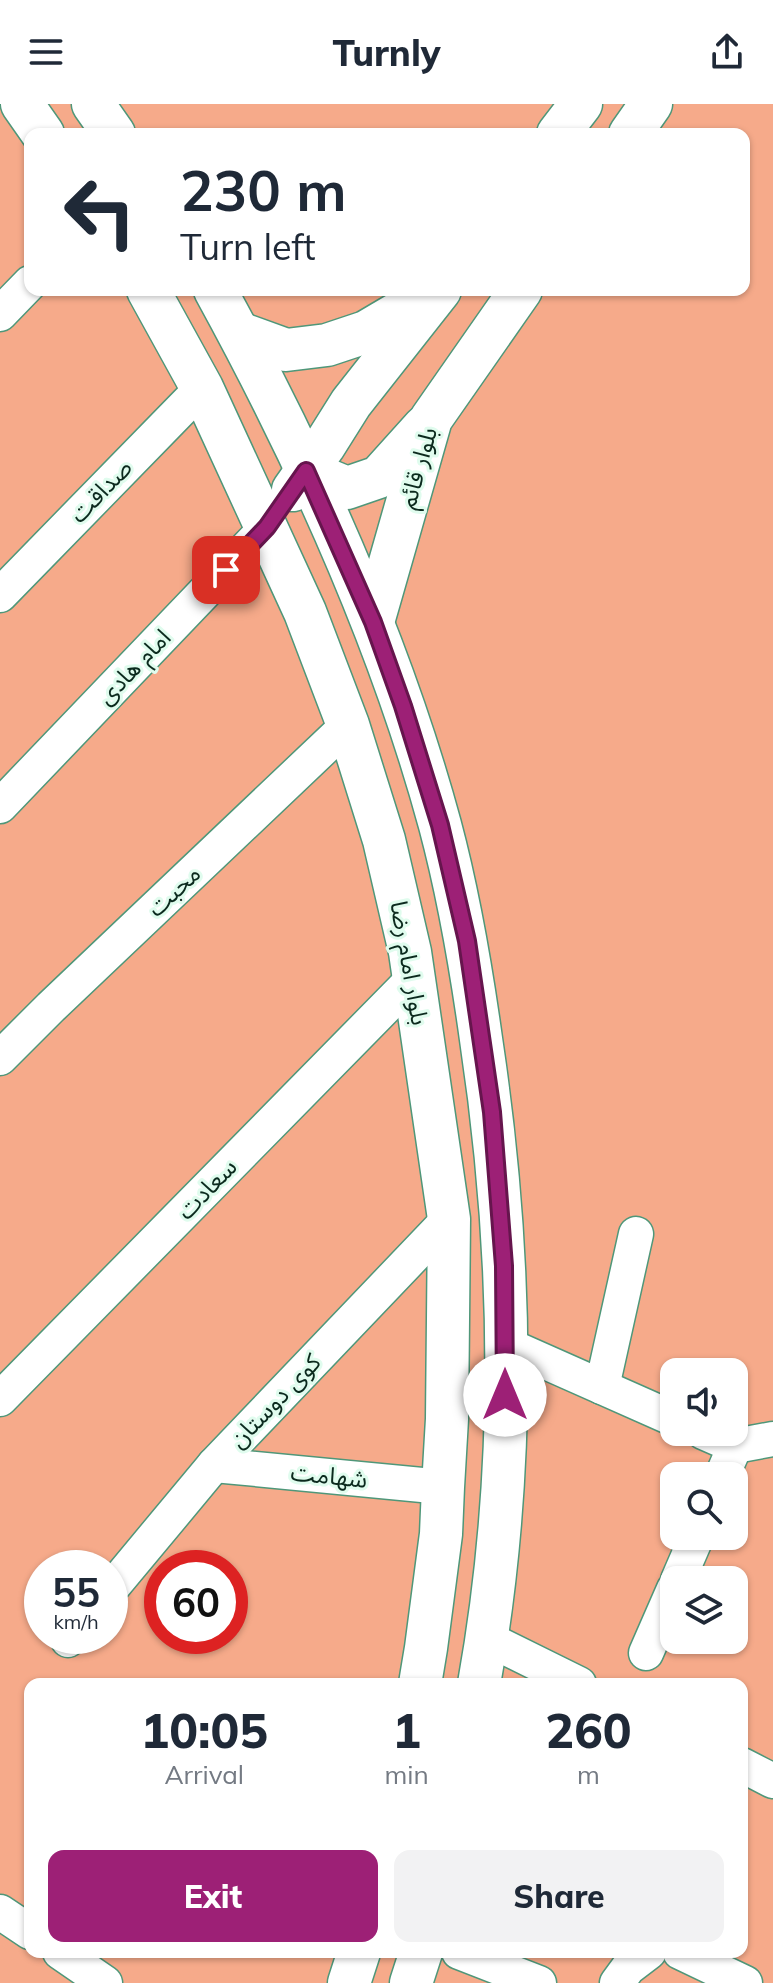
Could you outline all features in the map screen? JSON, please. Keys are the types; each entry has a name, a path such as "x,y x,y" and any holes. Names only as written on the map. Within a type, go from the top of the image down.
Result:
{"main road":[{"path":"22,104 39,128"},
{"path":"93,104 110,128"},
{"path":"563,128 581,104"},
{"path":"634,128 651,104"},
{"name":"بلوار امام رضا","path":"151,296 202,388 305,612 348,725 384,840 410,952 449,1219 447,1419 441,1534 421,1678"},
{"path":"218,296 281,416 373,622 440,825 467,941 492,1112 504,1266 505,1421 498,1539 480,1678"},
{"path":"239,333 286,350 327,345 366,332 428,296"},
{"path":"267,527 351,403 433,296"},
{"name":"بلوار قائم","path":"373,622 431,419 517,296"},
{"path":"306,471 347,488 379,477 431,419"},
{"path":"349,1983 357,1958"},
{"path":"411,1983 419,1958"}],"street":[{"path":"0,314 24,289"},
{"name":"صداقت","path":"0,595 202,388"},
{"name":"امام هادی","path":"0,806 267,527"},
{"name":"محبت","path":"0,1058 348,725"},
{"name":"سعادت","path":"0,1399 414,978"},
{"name":"کوی دوستان","path":"128,1568 214,1465 449,1219"},
{"path":"602,1387 636,1234"},
{"path":"505,1344 660,1413"},
{"path":"716,1446 729,1461 773,1439"},
{"name":"شهامت","path":"214,1465 443,1487"},
{"path":"646,1653 660,1621"},
{"path":"486,1638 567,1678"},
{"path":"748,1768 773,1781"},
{"path":"0,1912 24,1928"},
{"path":"73,1958 105,1983"},
{"path":"474,1958 539,1983"},
{"path":"617,1983 628,1968 641,1958"},
{"path":"693,1958 745,1983"}],"shaded area":[{"path":"0,104 773,104 773,1983 0,1983"}],"route":[{"path":"226,570 267,527 306,471 373,622 403,706 440,825 467,941 492,1112 504,1266 505,1395"}]}
